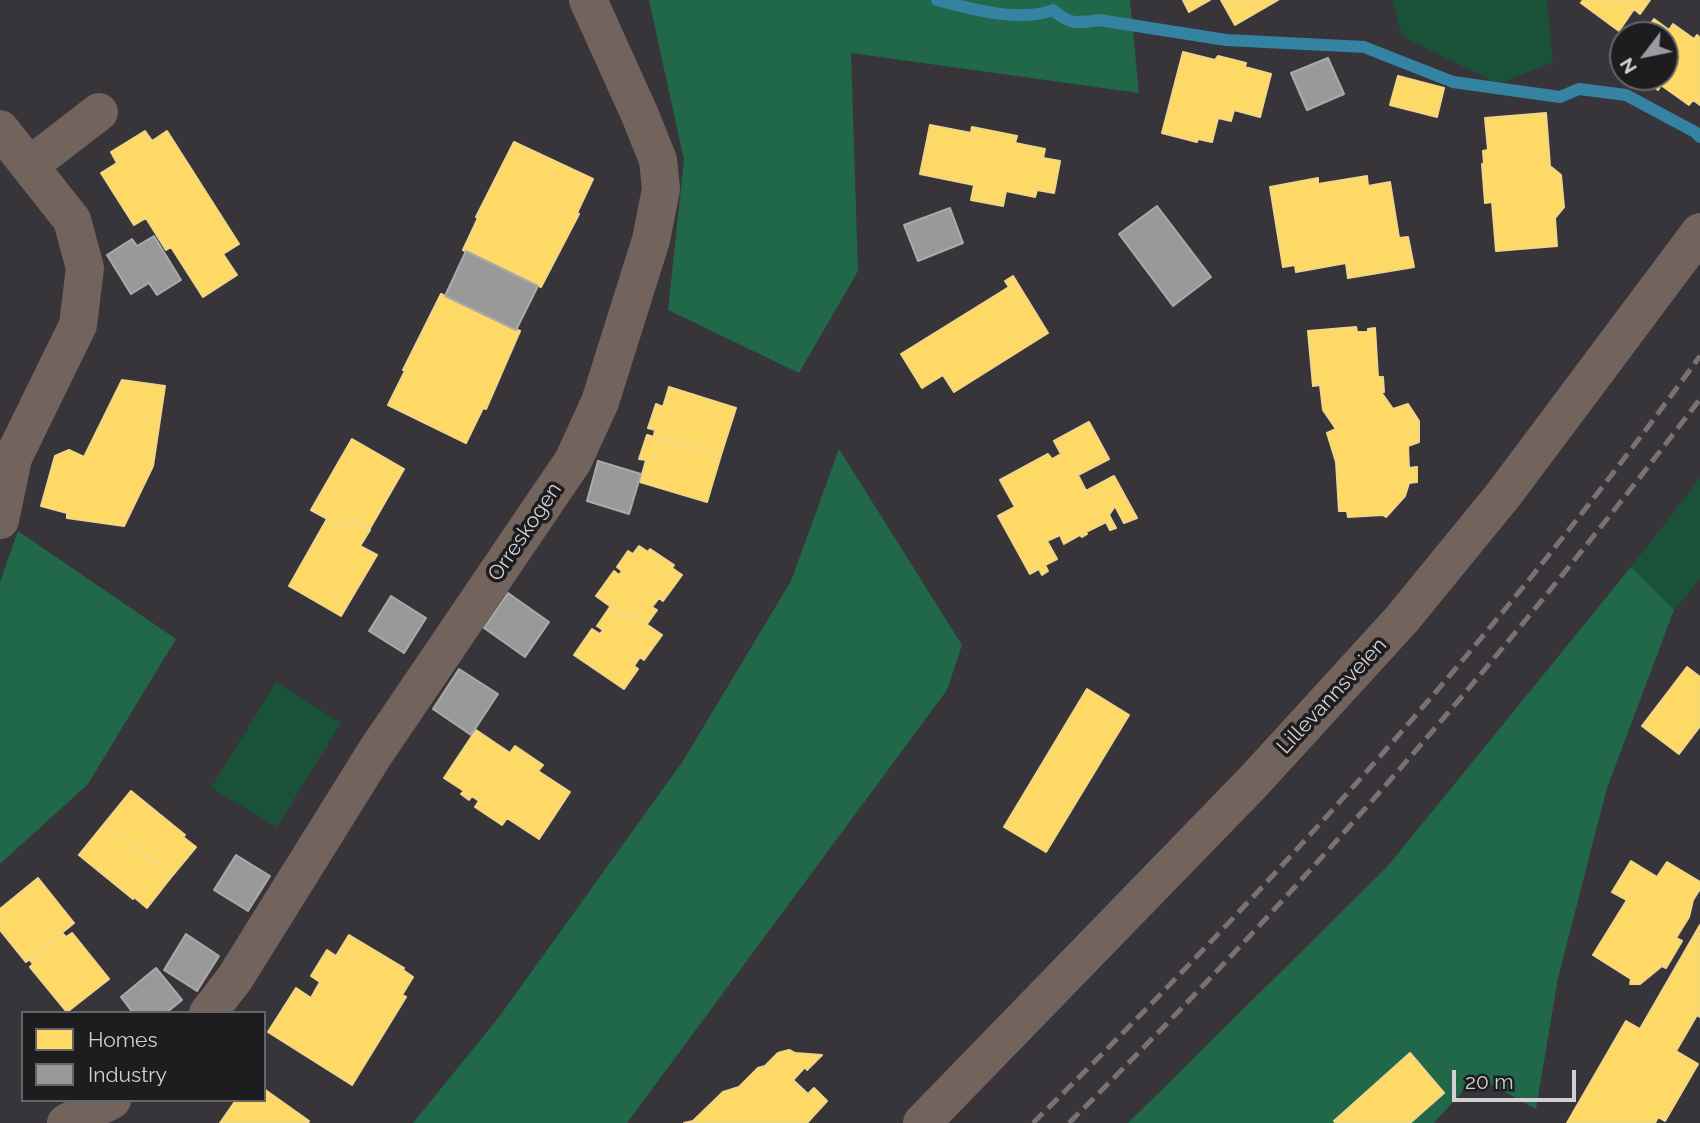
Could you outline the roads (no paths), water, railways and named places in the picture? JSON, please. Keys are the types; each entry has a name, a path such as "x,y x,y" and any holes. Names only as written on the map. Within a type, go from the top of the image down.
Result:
{"street":[{"name":"Orreskogen","path":"210,1011 235,978 375,753 573,461 600,402 650,240 661,189 658,160 588,0"},
{"path":"29,166 99,112"},
{"path":"0,129 72,220 85,268 78,325 13,458 0,520"},
{"name":"Lillevannsveien","path":"922,1123 1253,782 1402,620 1504,494 1700,232"},
{"path":"66,1123 108,1102"}],"waterway":[{"path":"937,0 980,11 1010,15 1039,14 1053,10 1074,22 1099,20 1226,40 1364,47 1453,82 1560,97 1579,89 1626,95 1700,137"}],"railway":[{"path":"1033,1123 1211,941 1383,753 1546,558 1700,356"},
{"path":"1069,1123 1237,950 1397,772 1551,588 1700,399"}]}
